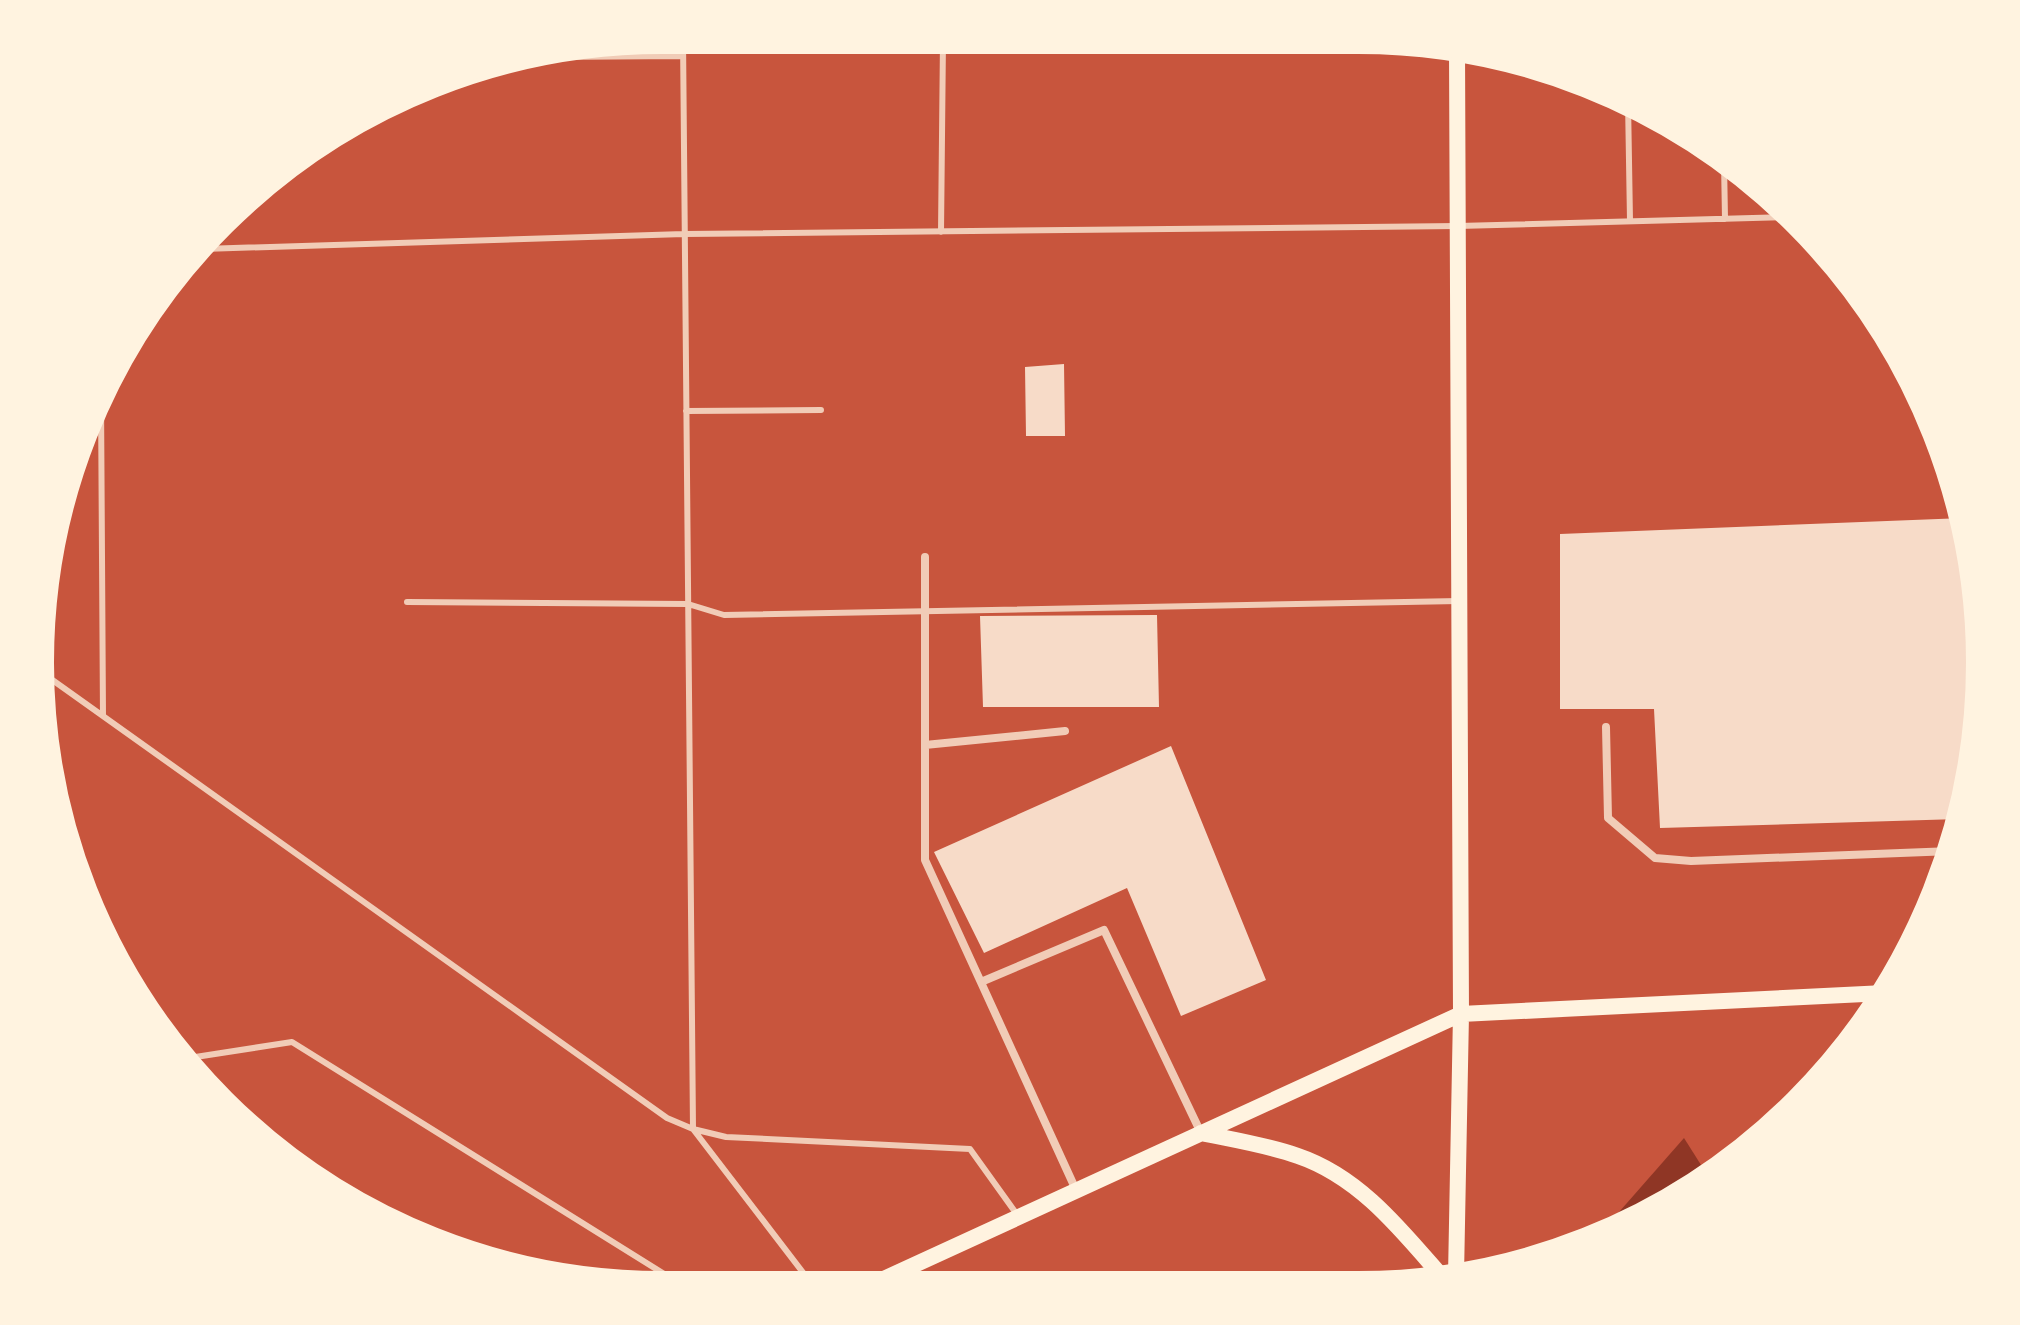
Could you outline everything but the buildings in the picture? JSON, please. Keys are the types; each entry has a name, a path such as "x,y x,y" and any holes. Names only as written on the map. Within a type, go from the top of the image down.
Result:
{"main road":[{"path":"1456,1265 1461,1014 1457,61"},
{"path":"896,1273 1461,1014 1870,994"},
{"path":"1201,1133 1301,1157 1337,1176 1389,1215 1435,1268"}],"street":[{"path":"925,557 925,860 1076,1190"},
{"path":"1606,727 1608,818 1655,858 1691,861 1938,852"},
{"path":"925,745 1065,731"},
{"path":"981,982 1104,930 1201,1133"}],"lane":[{"path":"683,52 693,1129 803,1273"},
{"path":"941,232 943,52"},
{"path":"586,57 683,56"},
{"path":"1628,115 1630,221"},
{"path":"1724,175 1725,219"},
{"path":"215,249 684,234 1458,226 1775,218"},
{"path":"686,411 821,410"},
{"path":"101,422 103,716"},
{"path":"407,602 688,604 724,615 1459,601"},
{"path":"52,680 667,1118 693,1129 726,1137 970,1149 1019,1217"},
{"path":"197,1057 292,1042 663,1273"},
{"path":"913,1265 917,1273"}],"shaded area":[{"path":"1684,1138 1702,1166 1616,1216"}]}
